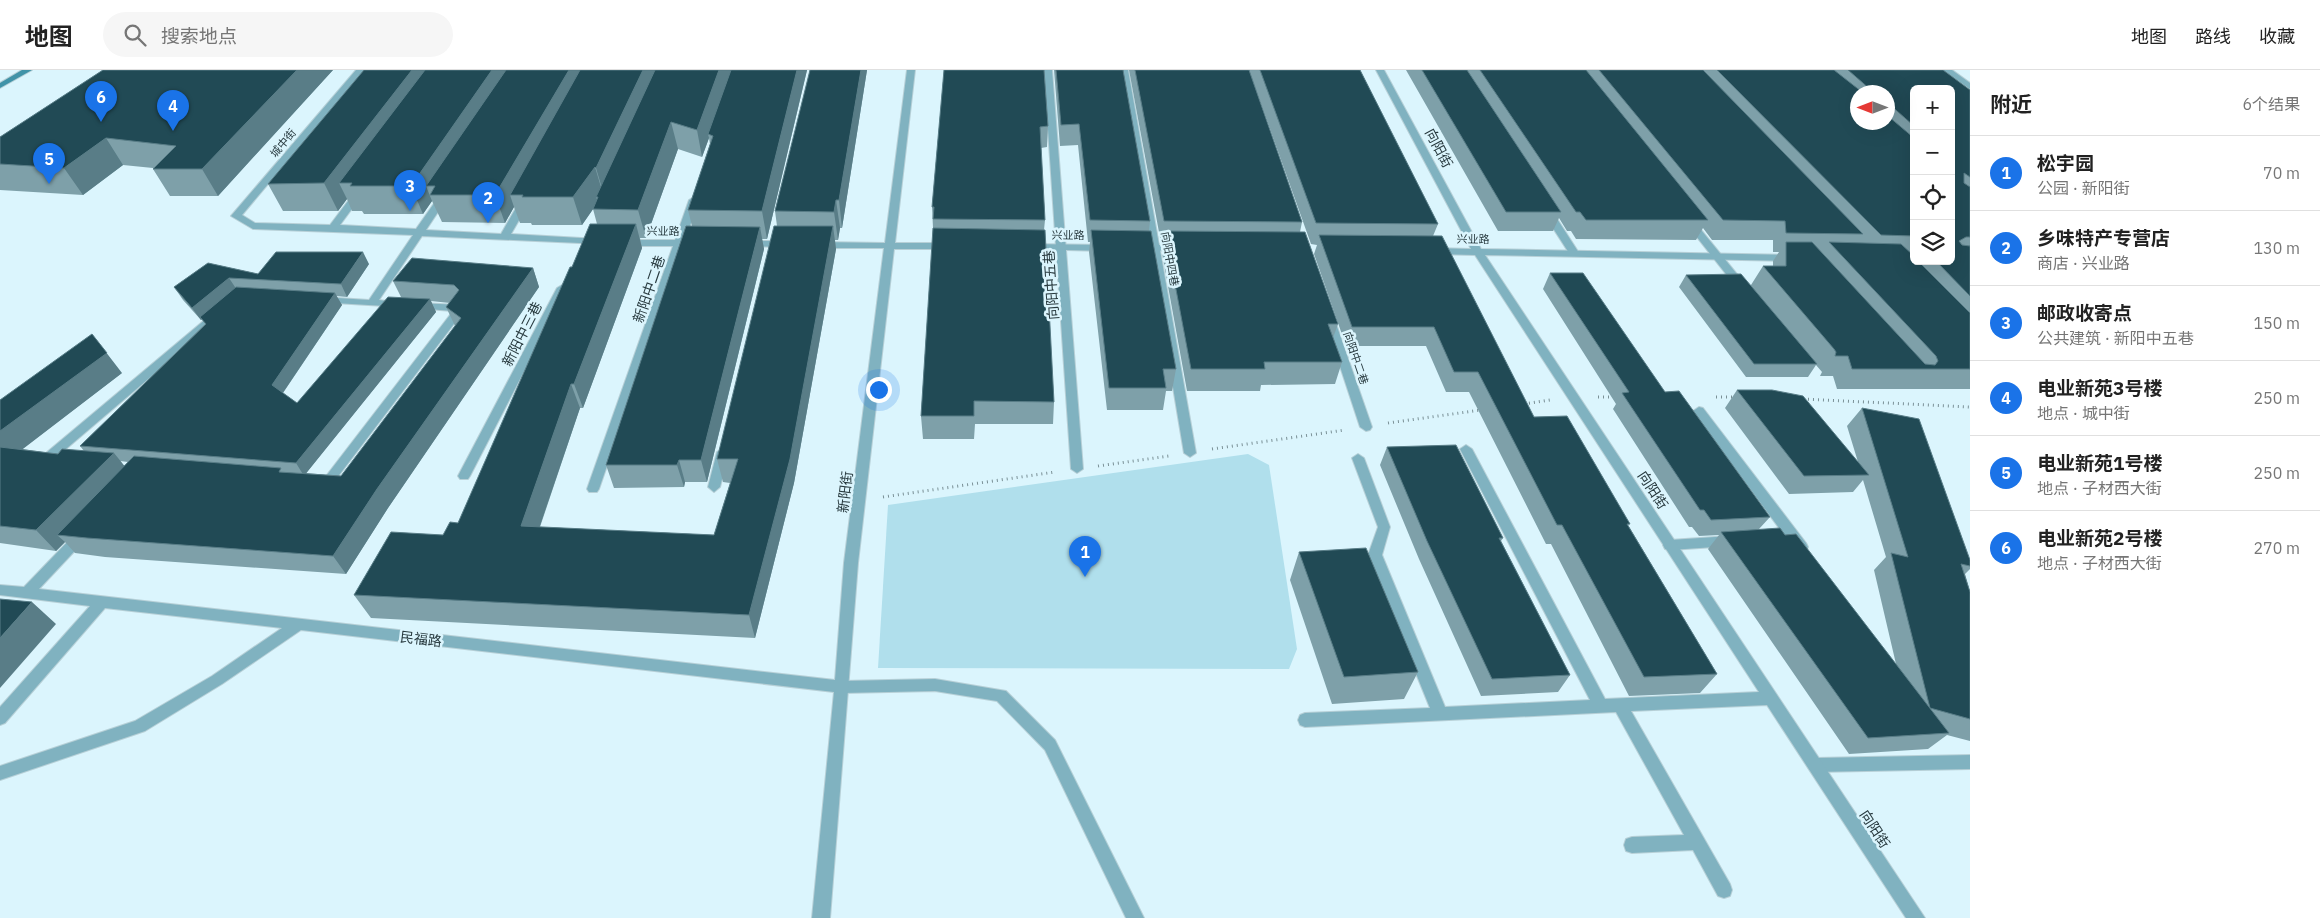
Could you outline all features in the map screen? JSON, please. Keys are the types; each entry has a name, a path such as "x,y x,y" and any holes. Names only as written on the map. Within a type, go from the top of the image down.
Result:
{"main road":[{"path":"0,86 28,70"}],"street":[{"name":"城中街","path":"253,226 236,216 360,70"},
{"name":"新阳街","path":"821,918 842,688 851,563 911,70"},
{"name":"向阳中五巷","path":"1048,70 1077,469"},
{"name":"向阳中四巷","path":"1124,70 1190,452"},
{"name":"向阳街","path":"1380,70 1478,251 1916,918"},
{"path":"1947,70 1970,88"},
{"path":"333,228 366,184"},
{"path":"372,303 451,184"},
{"name":"新阳中二巷","path":"593,489 698,189"},
{"path":"504,238 528,196"},
{"path":"1542,203 1574,253"},
{"path":"1686,217 1747,293"},
{"name":"兴业路","path":"253,226 333,228 504,238 583,247 679,243 707,244"},
{"path":"583,247 593,235"},
{"path":"734,244 957,246"},
{"name":"兴业路","path":"1014,247 1193,248"},
{"name":"兴业路","path":"1420,251 1804,258"},
{"name":"新阳中三巷","path":"464,476 567,277"},
{"path":"306,299 461,308 326,484 307,482"},
{"name":"向阳中二巷","path":"1325,305 1366,427"},
{"path":"63,462 44,461 226,307"},
{"path":"1699,411 1810,560"},
{"path":"714,487 726,438"},
{"path":"1466,449 1601,706"},
{"path":"1358,458 1384,527 1376,555 1440,713"},
{"path":"27,593 86,530"},
{"path":"1774,538 1793,537"},
{"path":"1670,545 1746,540"},
{"name":"民福路","path":"0,590 842,688 935,685 1001,695 1050,745 1135,918"},
{"path":"0,718 102,602"},
{"path":"0,773 140,726 217,680 298,625"},
{"path":"1304,720 1771,698"},
{"path":"1620,705 1724,890"},
{"path":"1815,764 1970,762"},
{"path":"1632,845 1697,842"}],"path":[{"path":"1524,404 1573,397 1621,397"},
{"path":"1708,397 1737,397"},
{"path":"1794,398 1970,408"},
{"path":"859,501 1484,410"}],"shaded area":[{"path":"1248,454 1269,465 1297,649 1289,669 878,668 888,505"}],"building":[{"path":"103,70 297,70 202,169 153,169 176,146 106,138 64,168 0,164 0,137"},
{"path":"364,70 412,70 324,183 268,184"},
{"path":"425,70 492,70 411,186 350,186 352,183 339,183"},
{"path":"506,70 569,70 495,195 430,195 435,186 426,186"},
{"path":"580,70 643,70 596,168 573,197 522,197 523,195 510,195"},
{"path":"655,70 719,70 697,130 671,122 638,210 593,209 598,197 596,197"},
{"path":"731,70 797,70 762,211 688,210 713,136 708,134"},
{"path":"810,70 861,70 839,200 836,200 834,212 775,211"},
{"path":"944,70 1044,70 1048,126 1040,127 1045,220 933,219 934,207 932,207"},
{"path":"1056,70 1123,70 1150,221 1090,220 1079,124 1061,125"},
{"path":"1135,70 1249,70 1302,222 1164,221"},
{"path":"1260,70 1360,70 1438,224 1316,223"},
{"path":"1422,70 1467,70 1561,212 1506,212"},
{"path":"1480,70 1586,70 1708,220 1586,220 1580,212 1576,212"},
{"path":"1599,70 1703,70 1863,234 1786,233 1785,221 1723,220"},
{"path":"1717,70 1834,70 1853,85 1850,85 1850,130 1895,130 1895,122 1910,135 1910,236 1881,235"},
{"path":"1848,70 1943,70 1970,90 1970,177 1964,173 1964,183 1970,187 1970,237 1959,241 1962,245 1970,246 1970,296 1940,265 1955,265 1955,85 1910,85 1910,122 1895,109 1895,85 1865,85"},
{"path":"590,224 636,224 574,384 571,384 521,526 714,535 738,459 717,459 774,226 833,226 790,459 749,615 354,595 391,532 443,535 450,522 458,523"},
{"path":"686,226 760,227 701,460 679,460 677,465 606,465"},
{"path":"933,228 1045,230 1054,402 974,401 974,416 921,416"},
{"path":"1091,230 1151,231 1176,369 1163,369 1166,388 1109,388"},
{"path":"1165,231 1305,232 1338,324 1328,324 1342,362 1264,362 1265,369 1191,369"},
{"path":"1319,235 1442,236 1534,417 1567,416 1630,524 1627,524 1717,674 1644,677 1562,525 1557,525 1478,372 1454,372 1434,327 1352,327"},
{"path":"1786,242 1812,242 1925,364 1935,365 1938,361 1936,356 1829,242 1901,244 1910,252 1910,265 1922,265 1970,313 1970,369 1852,369 1848,356 1835,356 1836,352 1834,349 1763,266 1786,266"},
{"path":"276,252 363,252 341,284 229,278 192,308 174,287 208,263 258,274"},
{"path":"412,258 533,268 377,489 333,556 57,535 134,456 281,468 279,472 341,476 461,318 446,307 459,290 454,285 393,281"},
{"path":"1550,273 1583,273 1665,392 1679,391 1770,517 1711,520 1704,510 1700,510 1622,393 1629,392"},
{"path":"1741,274 1817,364 1754,364 1686,275"},
{"path":"236,287 335,293 272,385 297,403 388,297 430,299 296,463 80,446 206,324 200,317"},
{"path":"92,334 107,353 0,431 0,400"},
{"path":"1737,390 1772,390 1803,396 1869,475 1804,476"},
{"path":"1862,408 1919,419 1970,560 1970,566 1961,564 1970,592 1970,719 1930,708 1891,553 1908,557"},
{"path":"1456,445 1503,538 1499,538 1570,675 1492,679 1427,541 1387,447"},
{"path":"0,447 58,454 62,449 114,453 36,530 0,526"},
{"path":"1780,528 1785,535 1796,534 1949,733 1868,738 1721,532"},
{"path":"1366,548 1418,672 1344,677 1299,552"},
{"path":"0,599 32,602 0,638"}],"place":[{"name":"电业新苑2号楼","path":"101,122"},
{"name":"电业新苑3号楼","path":"173,131"},
{"name":"电业新苑1号楼","path":"49,184"},
{"name":"邮政收寄点","path":"410,211"},
{"name":"乡味特产专营店","path":"488,223"},
{"name":"松宇园","path":"1085,577"}]}
